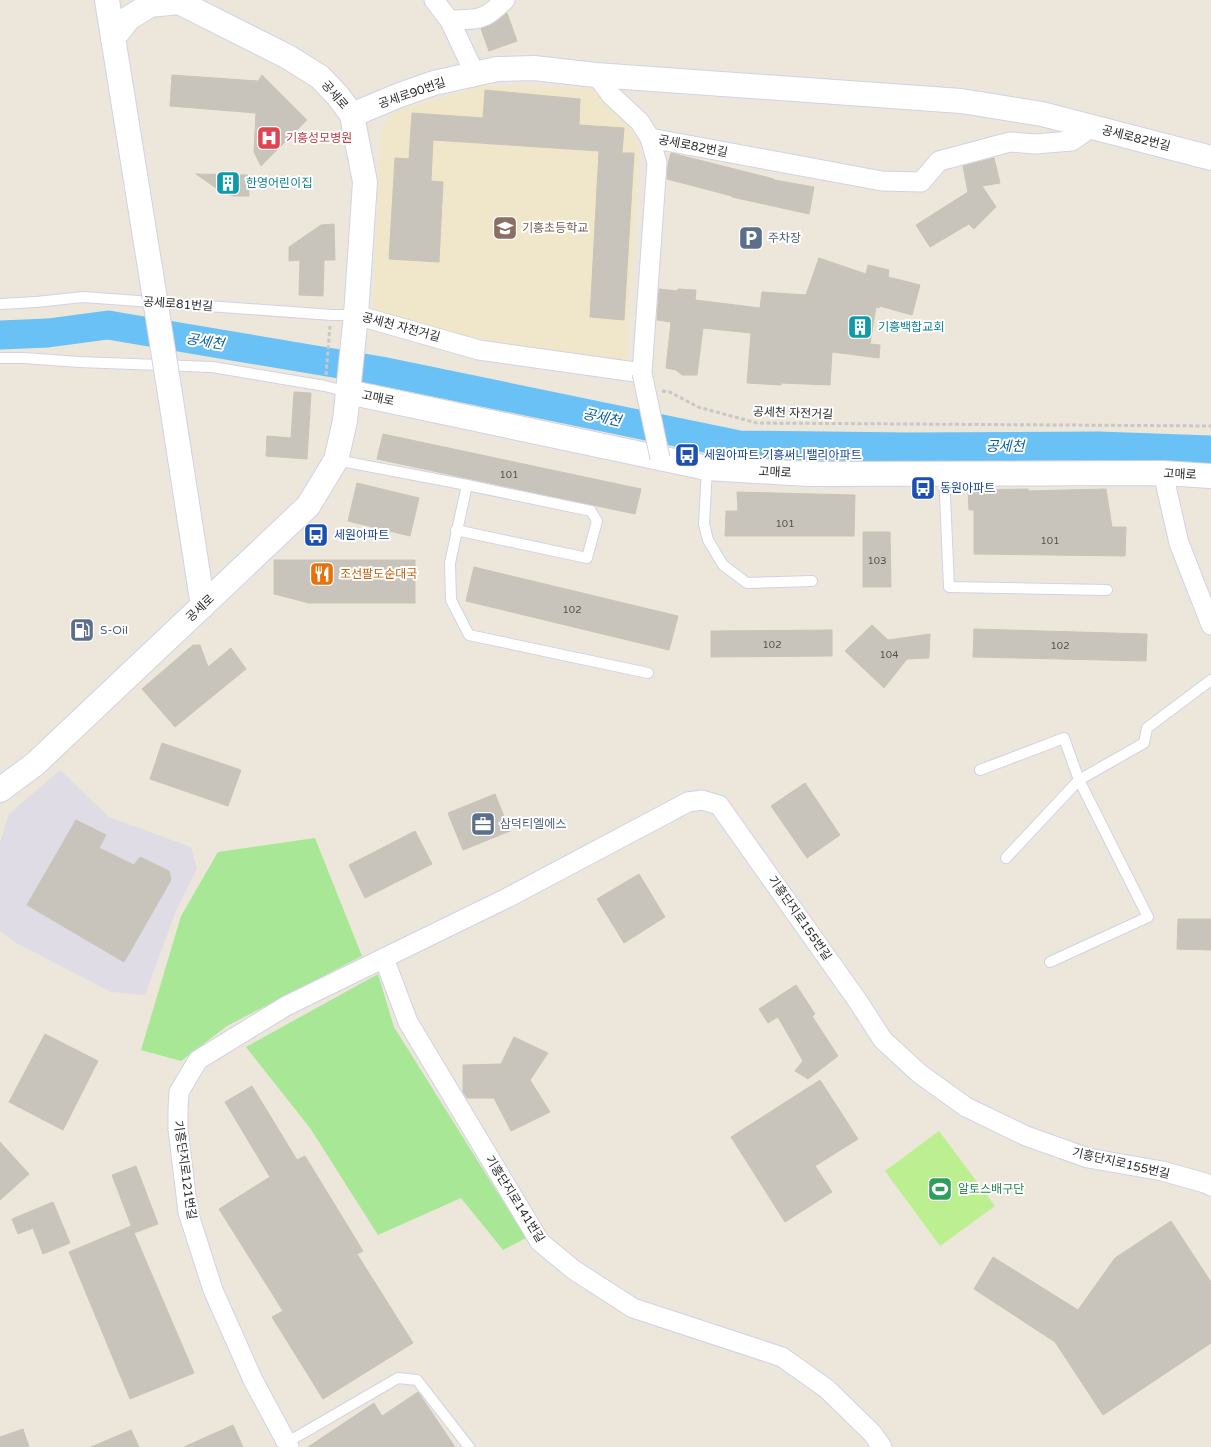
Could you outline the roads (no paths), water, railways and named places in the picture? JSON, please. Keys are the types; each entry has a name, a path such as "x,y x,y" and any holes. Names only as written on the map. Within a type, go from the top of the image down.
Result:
{"street":[{"path":"107,0 203,606"},
{"path":"434,0 450,21 475,74"},
{"path":"450,21 460,18 476,19 493,12 505,0"},
{"path":"113,38 129,18 150,5 177,1"},
{"name":"공세로","path":"0,790 36,764 308,506 336,460 345,421 365,182 352,115 338,96 320,77 288,57 177,1"},
{"name":"공세로90번길","path":"352,115 396,96 434,83 497,69 534,68 596,75 962,100 1042,114 1092,127"},
{"path":"596,75 611,94 640,122 650,138"},
{"name":"공세로82번길","path":"660,458 642,373 657,163 650,138 882,181 921,182 939,161 1010,142 1035,144 1072,141 1092,127 1211,158"},
{"path":"354,324 479,350 642,373"},
{"name":"고매로","path":"348,392 707,468 808,474 1163,473 1211,476"},
{"path":"1163,473 1179,543 1211,625"},
{"name":"기흥단지로155번길","path":"384,958 507,898 660,815 688,802 702,800 719,805 857,1000 883,1040 920,1074 966,1107 1026,1136 1088,1158 1162,1171 1211,1186"},
{"name":"기흥단지로121번길","path":"288,1445 252,1380 213,1290 188,1212 178,1129 179,1092 198,1060 286,1006 384,958"},
{"name":"기흥단지로141번길","path":"384,958 408,1022 540,1242 574,1270 633,1308 782,1358 827,1389 872,1433 882,1447"}],"lane":[{"name":"공세로81번길","path":"0,304 83,297 332,316 354,324"},
{"path":"0,358 212,367 325,386 348,392"},
{"path":"336,460 467,484 591,511 597,521 587,558 456,530"},
{"path":"707,468 704,524 708,540 723,564 747,583 812,581"},
{"path":"944,473 949,587 1107,590"},
{"path":"467,484 450,563 451,600 469,635 648,672"},
{"path":"1006,858 1079,780 1144,743 1147,728 1211,680"},
{"path":"980,770 1064,738 1079,780 1148,917 1050,962"},
{"path":"288,1445 398,1378 417,1380 469,1447"}],"waterway":[{"name":"공세천","path":"0,335 48,333 108,325 381,371 739,445 907,447 1098,446 1211,450"}],"place":[{"name":"기흥성모병원","path":"269,138"},
{"name":"한영어린이집","path":"228,183"},
{"name":"기흥초등학교","path":"505,228"},
{"name":"주차장","path":"751,238"},
{"name":"기흥백합교회","path":"860,327"},
{"name":"세원아파트.기흥써니밸리아파트","path":"687,455"},
{"name":"동원아파트","path":"923,488"},
{"name":"세원아파트","path":"316,535"},
{"name":"조선팔도순대국","path":"322,574"},
{"name":"S-Oil","path":"82,630"},
{"name":"삼덕티엘에스","path":"483,824"},
{"name":"알토스배구단","path":"940,1189"}]}
